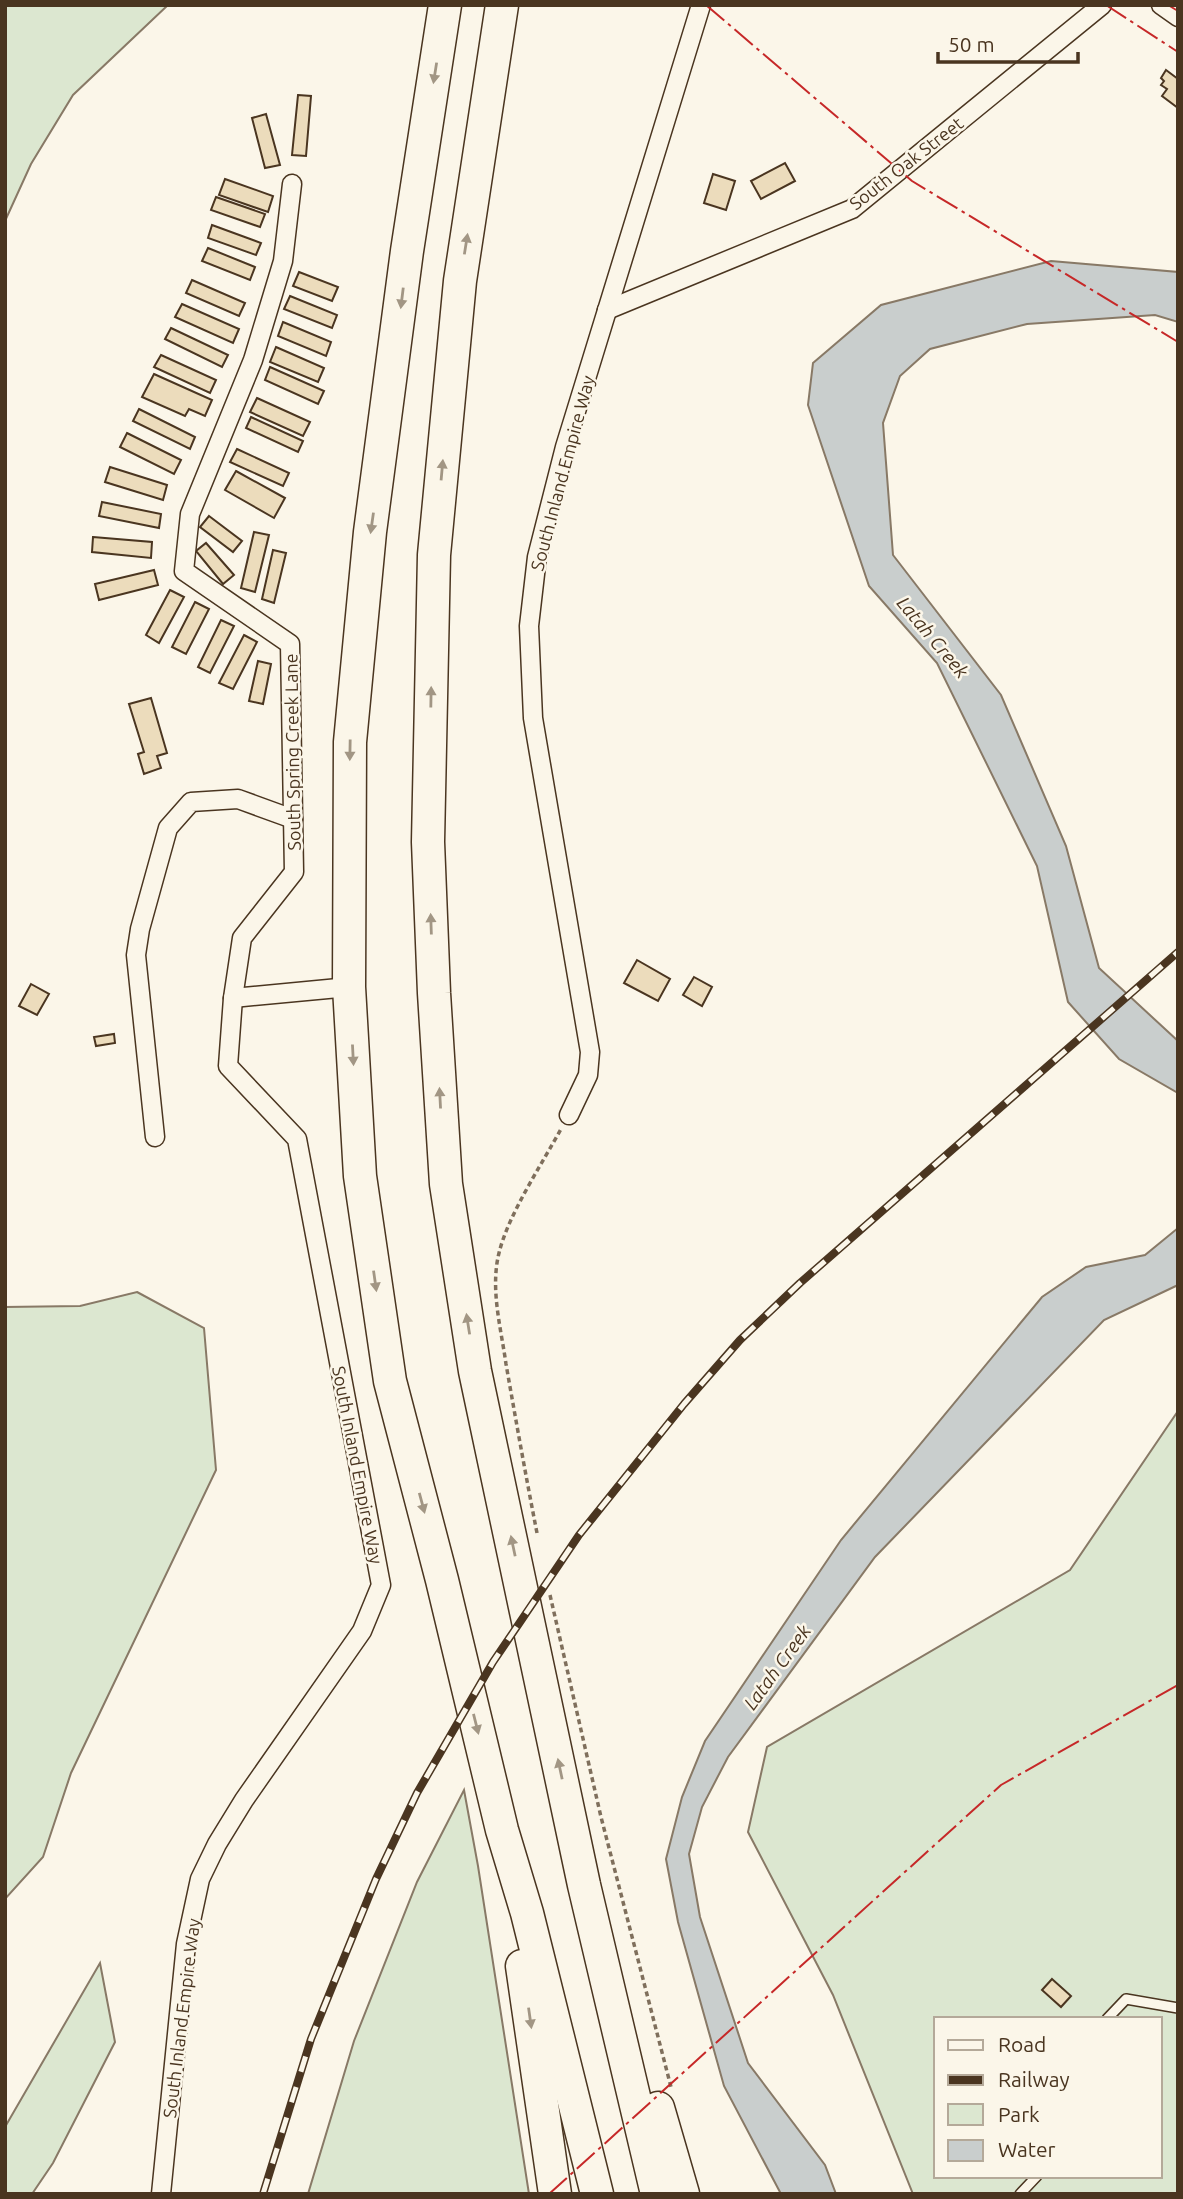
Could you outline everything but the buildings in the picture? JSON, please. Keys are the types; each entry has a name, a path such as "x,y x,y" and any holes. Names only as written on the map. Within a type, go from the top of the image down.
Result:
{"highway":[{"path":"445,5 407,251 370,532 350,742 349,987 360,1176 390,1381 442,1580 502,1830 527,1913 597,2194"},
{"path":"502,5 460,281 434,555 428,855 446,1184 475,1371 571,1821 657,2194"},
{"path":"571,1821 617,1939 643,2054 682,2194"},
{"path":"502,1830 555,2194"}],"street":[{"name":"South Inland Empire Way","path":"569,1115 589,1075 590,1052 533,718 529,626 540,545 565,447 702,5"},
{"name":"South Oak Street","path":"607,310 852,209 1102,5"},
{"path":"1161,5 1178,17"},
{"name":"South Spring Creek Lane","path":"233,998 242,938 294,872 290,644 184,571 190,514 253,360 283,261 292,184"},
{"path":"155,1136 136,955 140,929 169,828 191,802 238,799 293,819"},
{"path":"233,998 349,987"},
{"name":"South Inland Empire Way","path":"161,2194 186,1944 200,1879 217,1844 244,1800 362,1631 381,1585 297,1139 228,1066 233,998"}],"lane":[{"path":"1109,2017 1126,1999 1178,2008"},
{"path":"1020,2194 1035,2178"}],"path":[{"path":"538,1539 496,1301 496,1274 498,1254 508,1227 569,1115"},
{"path":"549,1590 601,1817 671,2087"}],"green space":[{"path":"5,5 168,5 73,95 31,164 5,221"},
{"path":"137,1292 204,1328 216,1470 71,1773 43,1857 5,1899 5,1307 80,1306"},
{"path":"1178,1411 1178,2194 913,2194 833,1995 748,1832 767,1747 1070,1570"},
{"path":"464,1790 529,2194 308,2194 354,2041 417,1882"},
{"path":"100,1963 115,2042 53,2163 32,2194 5,2194 5,2127"}],"water":[{"name":"Latah Creek","path":"1051,261 1178,272 1178,322 1155,315 1027,324 930,349 900,376 883,423 893,555 1001,695 1066,846 1099,968 1178,1041 1178,1093 1119,1059 1068,1002 1037,866 937,663 869,586 808,405 813,363 881,305"},
{"name":"Latah Creek","path":"1178,1228 1178,1285 1104,1320 875,1557 728,1757 702,1807 689,1854 700,1917 748,2063 825,2165 836,2194 781,2194 724,2086 678,1922 666,1859 682,1797 705,1741 841,1540 1042,1297 1086,1267 1145,1255"}],"railway":[{"path":"263,2194 311,2039 376,1879 417,1793 493,1662 579,1535 684,1404 740,1340 800,1283 1178,952"}],"power":[{"path":"706,5 912,181 1178,342"},
{"path":"1106,5 1178,52"},
{"path":"1168,5 1178,11"},
{"path":"549,2194 1001,1785 1178,1685"}]}
